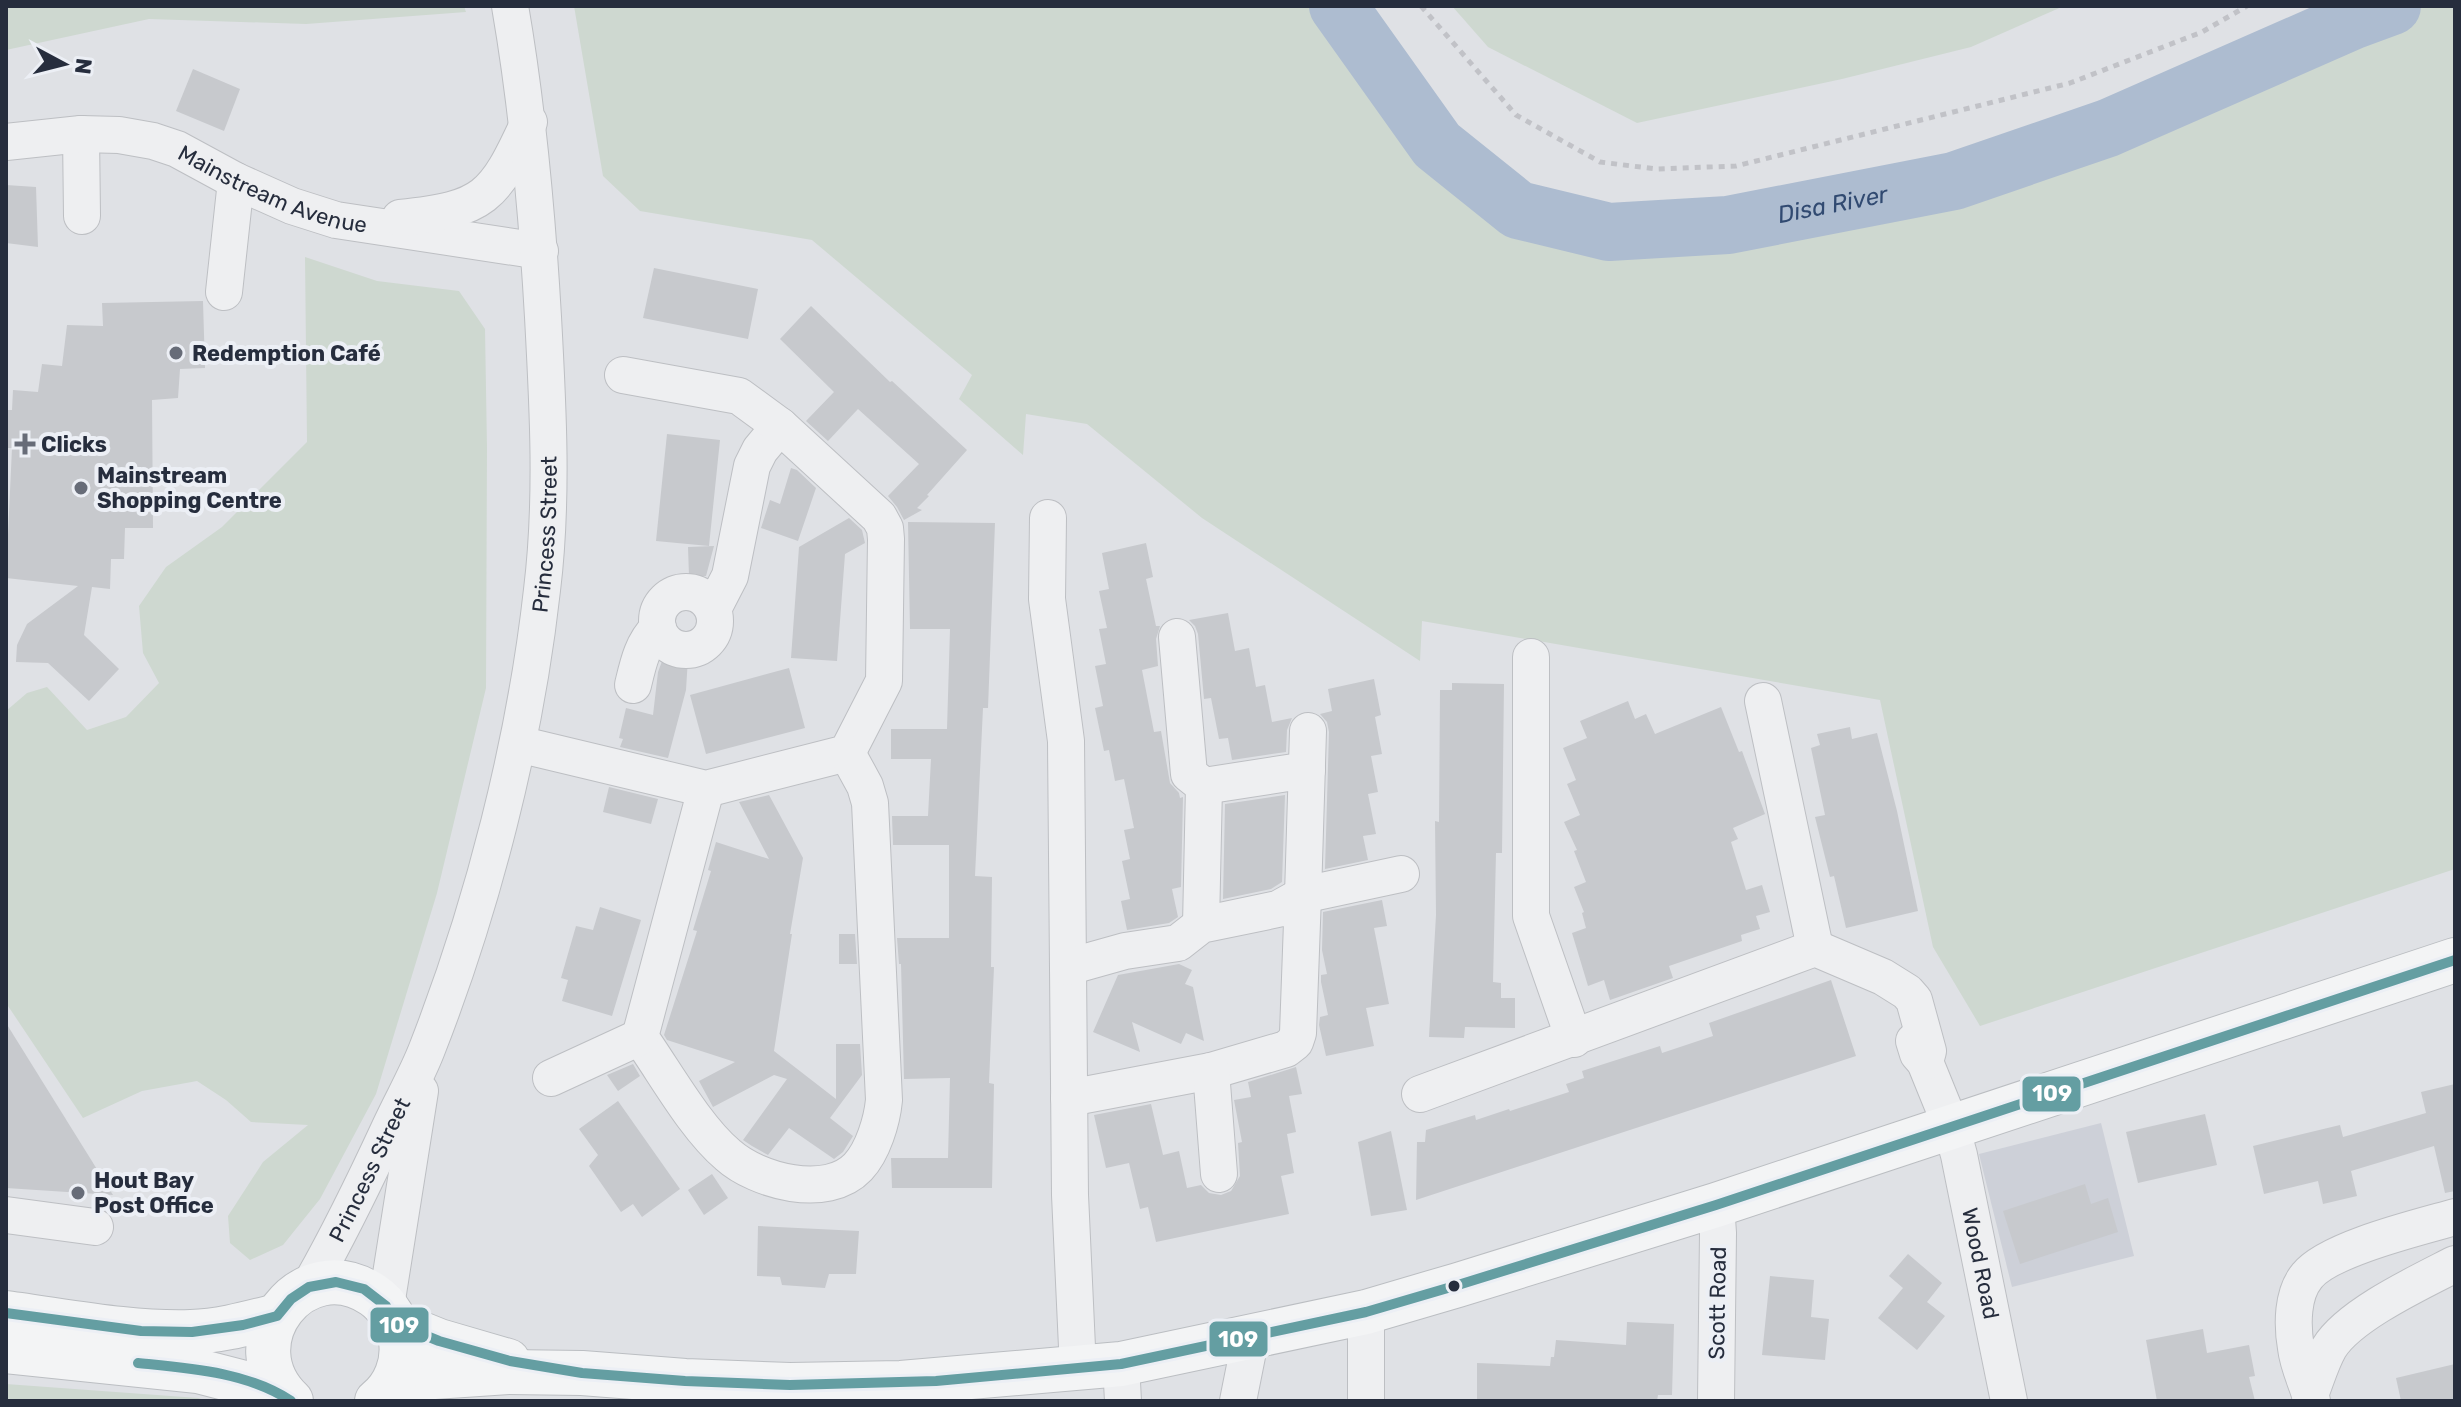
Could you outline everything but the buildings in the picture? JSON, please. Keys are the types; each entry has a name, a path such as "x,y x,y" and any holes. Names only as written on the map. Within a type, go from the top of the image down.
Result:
{"main road":[{"path":"385,1392 467,1374 582,1373 790,1385 901,1383 1021,1388 1078,1369 1122,1382 1251,1336 1366,1312 1716,1205 2455,960"},
{"path":"287,1397 272,1376 268,1355 269,1335 277,1316 291,1299 309,1287 336,1282 350,1284 376,1296 391,1315 402,1343 400,1362 385,1392"},
{"path":"6,1313 141,1331 192,1332 243,1325 277,1316"},
{"path":"391,1315 471,1351 582,1373"},
{"path":"6,1351 198,1371 287,1397"}],"street":[{"name":"Princess Street","path":"309,1287 363,1186 427,1050 487,864 518,744 543,588 548,417 540,251 529,122 510,6"},
{"path":"351,222 445,213 485,196 503,172 529,122"},
{"path":"81,134 82,216"},
{"name":"Mainstream Avenue","path":"6,142 81,134 119,135 153,141 177,149 236,181 292,206 351,222 540,251"},
{"path":"224,292 236,181"},
{"path":"518,744 706,789 847,753 884,681 885,528 879,517 780,426 739,396 623,375"},
{"path":"633,685 641,654 649,637 658,628 659,609 672,595 691,592 700,595 713,609 730,576 752,466 760,450 780,426"},
{"path":"1048,518 1047,599 1066,741 1069,1098 1078,1369"},
{"path":"1177,637 1185,779 1201,925"},
{"path":"1531,657 1531,916 1574,1039"},
{"path":"1420,1094 1815,948 1763,701"},
{"path":"1069,1098 1211,1071 1286,1049 1297,1038 1308,731"},
{"path":"706,789 640,1037 710,1138 745,1169 788,1183 828,1184 858,1167 879,1130 884,1100 870,803 865,786 847,753"},
{"path":"1185,779 1307,770"},
{"path":"1068,967 1125,951 1178,943 1201,925 1278,909 1303,895 1401,874"},
{"name":"Wood Road","path":"1815,948 1898,986 1918,1054 1925,1062 1951,1126 2009,1401"},
{"path":"551,1078 640,1037"},
{"name":"Princess Street","path":"391,1315 427,1050"},
{"path":"1211,1071 1219,1174"},
{"name":"Scott Road","path":"1716,1205 1716,1401"},
{"path":"6,1215 95,1227"},
{"path":"2311,1398 2295,1347 2294,1312 2299,1289 2308,1274 2320,1264 2376,1240 2455,1217"},
{"path":"2311,1398 2329,1348 2340,1335 2411,1286 2455,1264"},
{"path":"1366,1312 1366,1401"},
{"path":"1238,1401 1251,1336"}],"path":[{"path":"1421,6 1516,115 1600,162 1656,169 1736,166 2070,83 2202,32 2247,6"}],"shaded area":[{"path":"6,6 464,6 466,12 306,24 149,19 6,50"},
{"path":"574,6 1338,6 1437,145 1518,210 1609,232 1728,225 1954,181 2109,128 2392,6 2455,6 2455,869 1980,1026 1933,947 1880,700 1422,621 1420,661 1202,518 1087,424 1026,414 1023,455 959,399 972,375 812,240 640,211 603,176"},
{"path":"1452,6 2064,6 1971,47 1842,79 1637,123 1488,47"},
{"path":"305,257 377,281 459,291 485,329 486,688 437,893 376,1094 320,1199 283,1245 250,1260 230,1243 228,1216 263,1162 308,1125 251,1122 226,1100 197,1081 142,1091 83,1118 6,1003 6,711 27,693 47,687 87,730 126,717 159,683 143,653 139,606 166,567 222,527 307,442"},
{"path":"2101,1123 2134,1256 2012,1287 1979,1154"},
{"path":"6,1384 198,1398 207,1401 6,1401"}],"waterway":[{"name":"Disa River","path":"1338,6 1437,145 1518,210 1609,232 1728,225 1954,181 2108,128 2392,6"}],"transit line":[{"name":"109","path":"6,1313 141,1331 192,1332 243,1325 277,1316 291,1299 309,1287 336,1282 364,1289 386,1306 397,1324 439,1341 510,1361 582,1373 790,1385 936,1381 1121,1364 1366,1312 1458,1285 1716,1205 2455,960"},
{"name":"109","path":"138,1363 237,1378 274,1391 291,1401"}],"place":[{"name":"Redemption Café","path":"176,353"},
{"name":"Clicks","path":"25,444"},
{"name":"Mainstream Shopping Centre","path":"81,488"},
{"name":"Hout Bay Post Office","path":"78,1193"}]}
